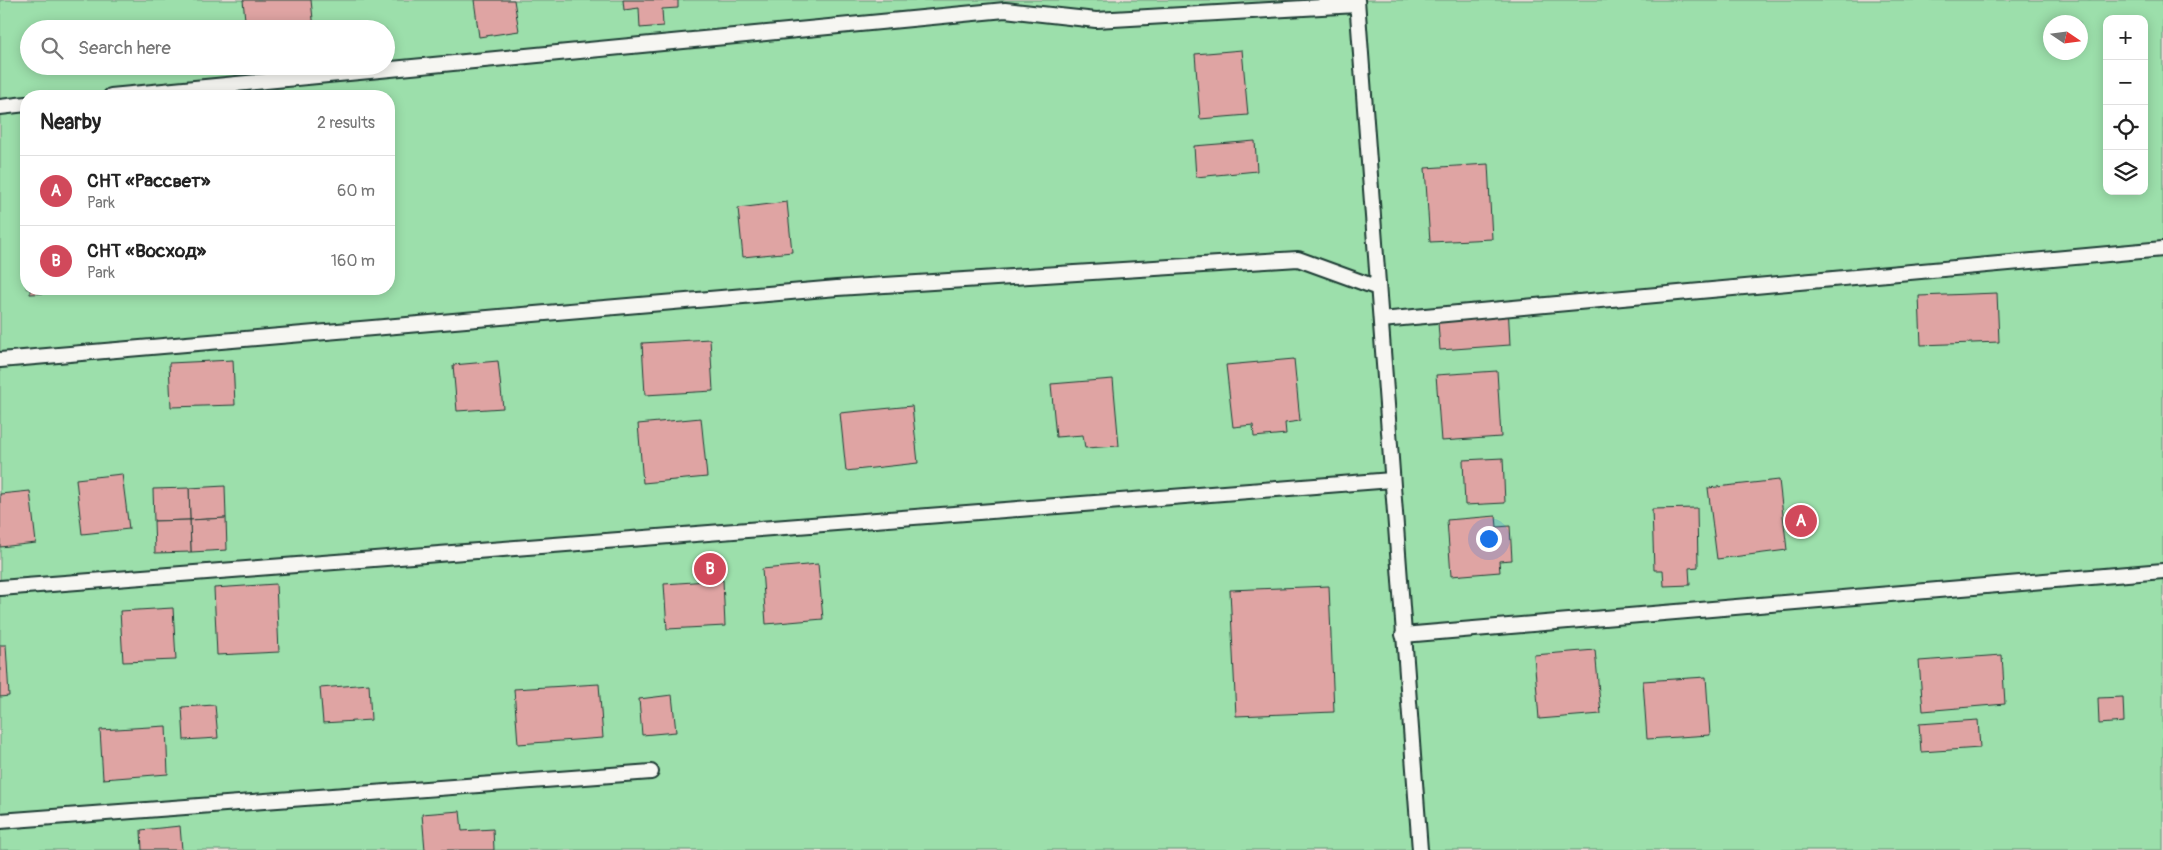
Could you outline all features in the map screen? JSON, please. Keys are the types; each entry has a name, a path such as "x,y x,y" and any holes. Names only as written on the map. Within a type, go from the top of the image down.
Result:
{"lane":[{"path":"395,69 1005,10 1096,20 1357,3 1420,850"},
{"path":"174,90 330,75"},
{"path":"0,107 20,105"},
{"path":"1381,320 2163,249"},
{"path":"0,360 837,288 1298,259 1378,288"},
{"path":"0,588 1392,480"},
{"path":"1403,635 2163,572"},
{"path":"0,821 651,772"}],"green space":[{"path":"0,0 2163,0 2163,850 0,850"}],"building":[{"path":"243,0 311,0 313,20 245,20"},
{"path":"474,0 514,0 519,31 479,37"},
{"path":"623,0 678,0 678,8 662,9 663,26 640,28 639,8 624,10"},
{"path":"1242,50 1248,115 1200,119 1195,54"},
{"path":"1255,141 1257,171 1196,177 1194,146"},
{"path":"1488,164 1492,239 1430,242 1425,168"},
{"path":"787,202 792,252 743,257 738,208"},
{"path":"1997,293 1999,342 1921,345 1919,296"},
{"path":"1508,304 1510,345 1440,350 1437,308"},
{"path":"710,339 713,391 645,395 642,343"},
{"path":"1294,359 1300,421 1285,423 1286,434 1254,437 1253,425 1233,427 1226,365"},
{"path":"233,360 235,405 171,407 169,363"},
{"path":"498,361 503,408 457,411 453,365"},
{"path":"1497,371 1501,437 1441,441 1436,375"},
{"path":"1113,379 1119,446 1085,448 1083,435 1056,437 1051,384"},
{"path":"912,406 918,463 846,471 840,413"},
{"path":"701,418 707,477 643,483 638,424"},
{"path":"1503,458 1505,503 1465,505 1463,460"},
{"path":"122,474 129,529 82,534 76,479"},
{"path":"1779,480 1787,550 1717,559 1708,488"},
{"path":"225,486 226,518 190,520 189,488"},
{"path":"189,488 190,520 154,521 153,489"},
{"path":"30,491 36,543 0,547 0,494"},
{"path":"1697,508 1698,567 1689,568 1690,585 1664,586 1663,570 1654,570 1652,509"},
{"path":"1496,516 1497,527 1510,526 1512,560 1499,561 1500,572 1451,576 1447,520"},
{"path":"226,518 227,550 191,552 190,520"},
{"path":"190,520 191,552 155,553 154,521"},
{"path":"818,564 823,619 766,624 762,569"},
{"path":"723,580 725,626 667,629 664,584"},
{"path":"276,584 279,652 217,655 214,588"},
{"path":"1329,586 1334,712 1236,716 1230,590"},
{"path":"173,608 176,660 123,662 120,611"},
{"path":"0,645 6,645 9,696 0,697"},
{"path":"1595,650 1601,714 1539,719 1534,655"},
{"path":"2002,655 2005,704 1923,711 1919,661"},
{"path":"1706,677 1710,735 1647,739 1643,681"},
{"path":"369,684 371,720 323,723 320,688"},
{"path":"599,684 603,738 518,744 514,689"},
{"path":"672,695 676,732 642,735 639,699"},
{"path":"2123,697 2124,722 2099,724 2098,698"},
{"path":"215,705 218,738 184,740 182,707"},
{"path":"1978,720 1980,748 1921,752 1919,724"},
{"path":"166,726 168,774 103,779 100,730"},
{"path":"460,811 462,831 493,829 494,850 425,850 422,814"},
{"path":"180,826 182,850 142,850 141,830"}],"place":[{"name":"СНТ «Рассвет»","path":"1801,521"},
{"name":"СНТ «Восход»","path":"710,569"}]}
